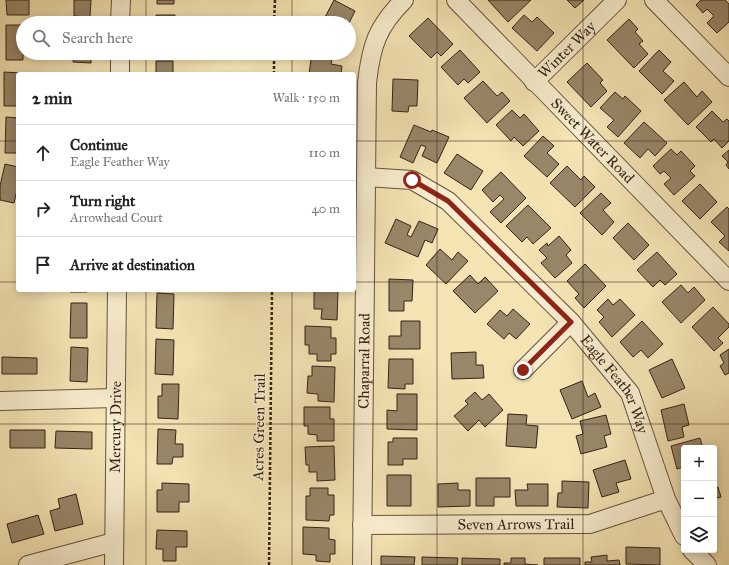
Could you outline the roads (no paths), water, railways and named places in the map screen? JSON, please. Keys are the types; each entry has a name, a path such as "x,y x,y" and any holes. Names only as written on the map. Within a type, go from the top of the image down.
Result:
{"street":[{"path":"120,16 121,0"},
{"name":"Chaparral Road","path":"362,565 367,83 370,58 375,39 385,23 404,0"},
{"name":"Sweet Water Road","path":"456,0 729,281"},
{"name":"Winter Way","path":"534,82 617,0"},
{"path":"654,0 729,77"},
{"path":"120,60 120,72"},
{"name":"Eagle Feather Way","path":"366,176 412,180 448,201 571,322 630,393 666,499 681,530"},
{"name":"Mercury Drive","path":"114,565 117,292"},
{"path":"523,370 571,322"},
{"path":"0,402 115,398"},
{"name":"Seven Arrows Trail","path":"362,525 590,524 666,499"},
{"path":"28,565 114,542"},
{"path":"695,553 707,565"}]}
